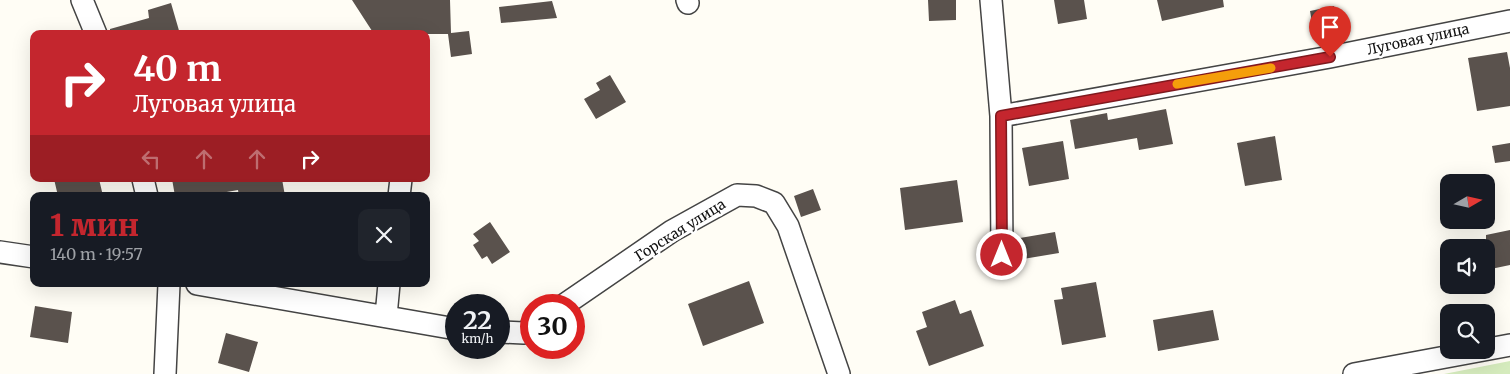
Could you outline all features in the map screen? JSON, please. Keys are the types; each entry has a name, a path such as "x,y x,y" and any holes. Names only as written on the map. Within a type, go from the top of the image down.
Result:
{"street":[{"path":"82,0 94,30"},
{"path":"991,0 1001,116 1002,255"},
{"name":"Луговая улица","path":"1001,116 1330,57 1510,21"},
{"name":"Горская улица","path":"580,294 672,231 737,195 756,196 774,203 788,226 839,374"},
{"path":"0,252 30,256"},
{"path":"165,374 169,287"},
{"path":"215,287 445,327"},
{"path":"386,316 389,287"},
{"path":"1354,374 1510,345"}],"green space":[{"path":"1510,361 1510,374 1444,374"}],"building":[{"path":"352,0 450,0 451,33 469,31 472,54 451,57 448,34 430,34 430,30 371,30"},
{"path":"928,0 956,0 956,20 929,21"},
{"path":"1054,0 1084,0 1087,19 1058,24"},
{"path":"1157,0 1223,0 1224,7 1162,21"},
{"path":"552,1 557,18 501,23 499,7"},
{"path":"171,3 179,30 110,30 149,18 148,10"},
{"path":"1334,6 1337,23 1313,28 1310,11"},
{"path":"1507,52 1510,68 1510,106 1477,111 1468,58"},
{"path":"610,75 626,102 596,119 584,99 600,90 596,83"},
{"path":"1166,109 1173,144 1139,150 1137,138 1075,149 1070,120 1107,113 1108,120"},
{"path":"1275,136 1282,180 1245,186 1237,143"},
{"path":"1063,141 1069,179 1029,186 1022,148"},
{"path":"1510,143 1510,161 1495,163 1492,146"},
{"path":"957,180 963,222 905,230 900,188"},
{"path":"55,182 100,182 102,192 57,192"},
{"path":"173,182 283,182 284,192 238,192 238,190 227,192 174,192"},
{"path":"813,189 821,210 801,217 794,196"},
{"path":"490,222 510,252 492,264 487,256 482,259 473,245 479,241 473,234"},
{"path":"1510,230 1510,265 1495,268 1495,239 1486,239 1486,235"},
{"path":"1055,232 1059,253 1023,259 1020,238"},
{"path":"749,281 764,323 703,346 688,304"},
{"path":"1096,282 1106,337 1062,345 1054,300 1063,299 1061,288"},
{"path":"955,300 960,314 971,310 984,346 929,366 916,331 927,327 922,312"},
{"path":"35,306 72,312 68,343 30,337"},
{"path":"1213,310 1219,340 1158,351 1153,320"},
{"path":"226,333 258,342 249,372 218,363"}],"slow traffic":[{"path":"1177,84 1271,68"}],"route":[{"path":"1002,255 1001,116 1330,57"}]}
